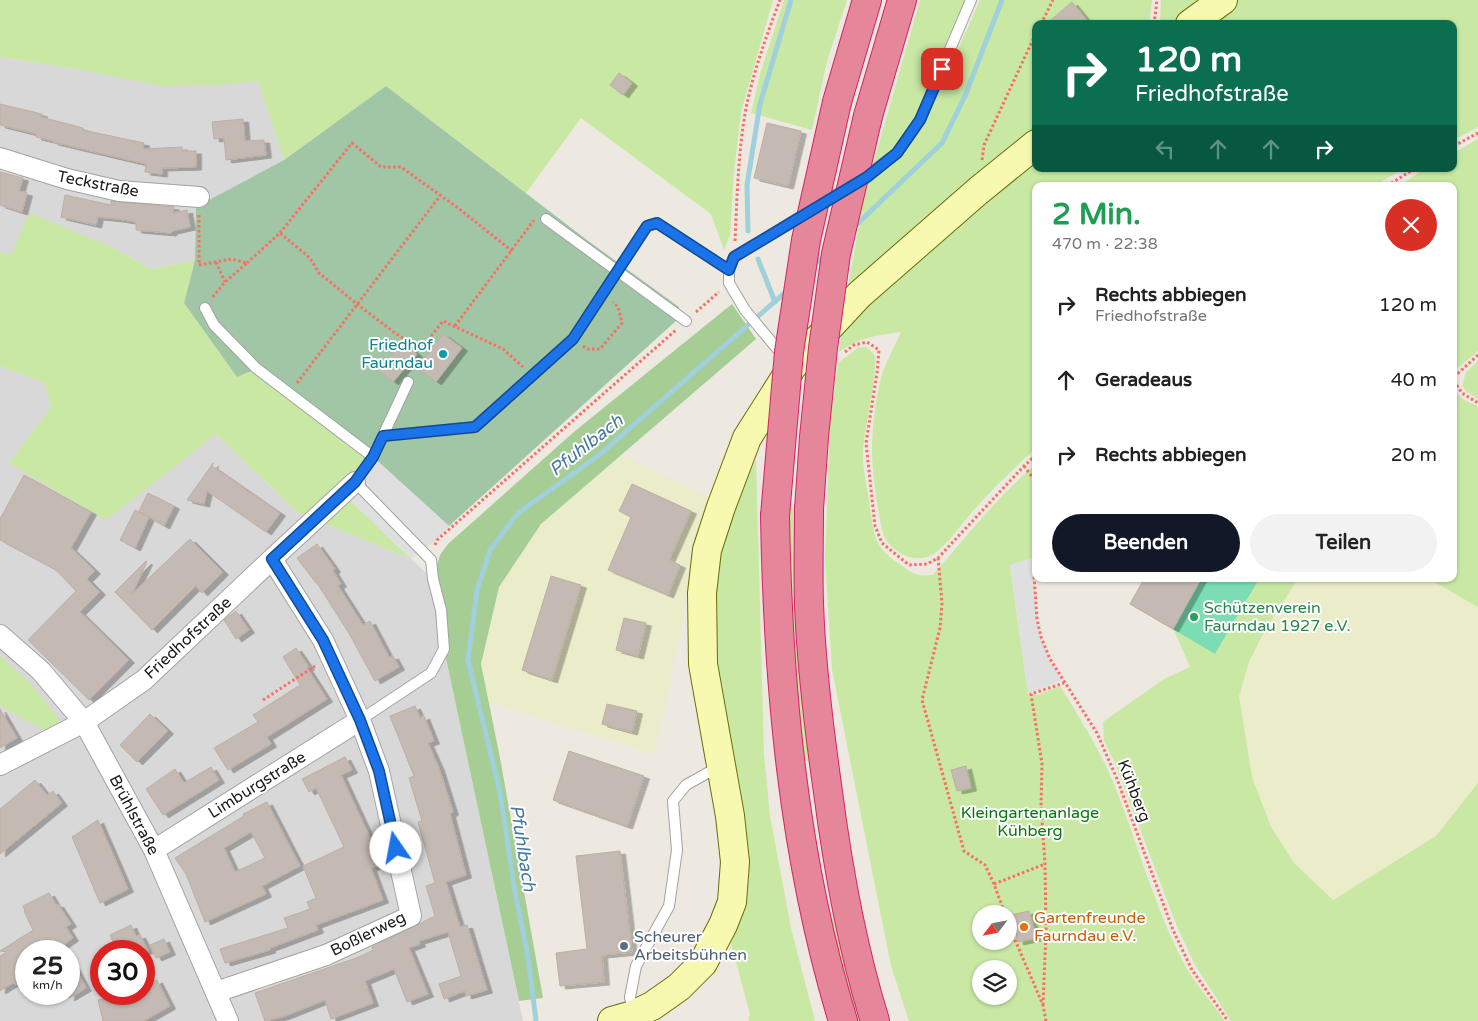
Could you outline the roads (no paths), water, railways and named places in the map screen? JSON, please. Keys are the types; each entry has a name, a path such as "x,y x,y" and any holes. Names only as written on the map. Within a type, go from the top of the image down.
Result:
{"highway":[{"path":"843,1021 808,882 797,814 782,686 777,606 775,516 789,352 806,240 836,102 868,0"},
{"path":"875,1021 851,928 835,846 821,746 814,683 809,604 809,509 822,348 836,254 868,116 902,0"}],"street":[{"path":"1195,20 1222,0"},
{"path":"640,1016 680,987 703,963 724,926 732,902 735,862 730,816 703,664 702,593 707,550 747,438 792,367 860,296 978,191 1032,147"},
{"name":"Teckstraße","path":"0,158 67,179 119,191 199,197"},
{"name":"Friedhofstraße","path":"0,765 84,722 144,680 355,482"},
{"name":"Boßlerweg","path":"216,992 326,955 411,916 379,771 360,720 323,640 272,559"},
{"name":"Brühlstraße","path":"0,635 41,671 84,722 154,850 228,1021"},
{"name":"Limburgstraße","path":"154,850 360,720"}],"lane":[{"path":"792,367 745,310 729,283 729,270 734,257 867,177 897,153 920,120 971,0"},
{"path":"546,219 686,321"},
{"path":"383,436 475,427 573,339 647,226 657,223 729,270"},
{"path":"205,308 214,325 256,368 373,457"},
{"path":"360,720 430,673 444,648 441,610 433,579 431,560 355,482 373,457 408,382"},
{"path":"640,1016 630,997 636,966 669,906 676,850 673,801 686,785 720,766"}],"waterway":[{"path":"748,231 747,185 760,104 791,0"},
{"name":"Pfuhlbach","path":"854,227 942,143 965,96 1002,0"},
{"name":"Pfuhlbach","path":"812,267 826,254"},
{"path":"758,259 775,302"},
{"name":"Pfuhlbach","path":"536,1021 528,956 515,892 500,792 468,660 477,590 490,550 518,513 598,456 788,290"}],"place":[{"name":"Friedhof Faurndau","path":"443,354"},
{"name":"Schützenverein Faurndau 1927 e.V.","path":"1194,617"},
{"name":"Gartenfreunde Faurndau e.V.","path":"1024,927"},
{"name":"Scheurer Arbeitsbühnen","path":"624,946"}],"park label":[{"name":"Kleingartenanlage Kühberg","path":"1030,822"}]}
